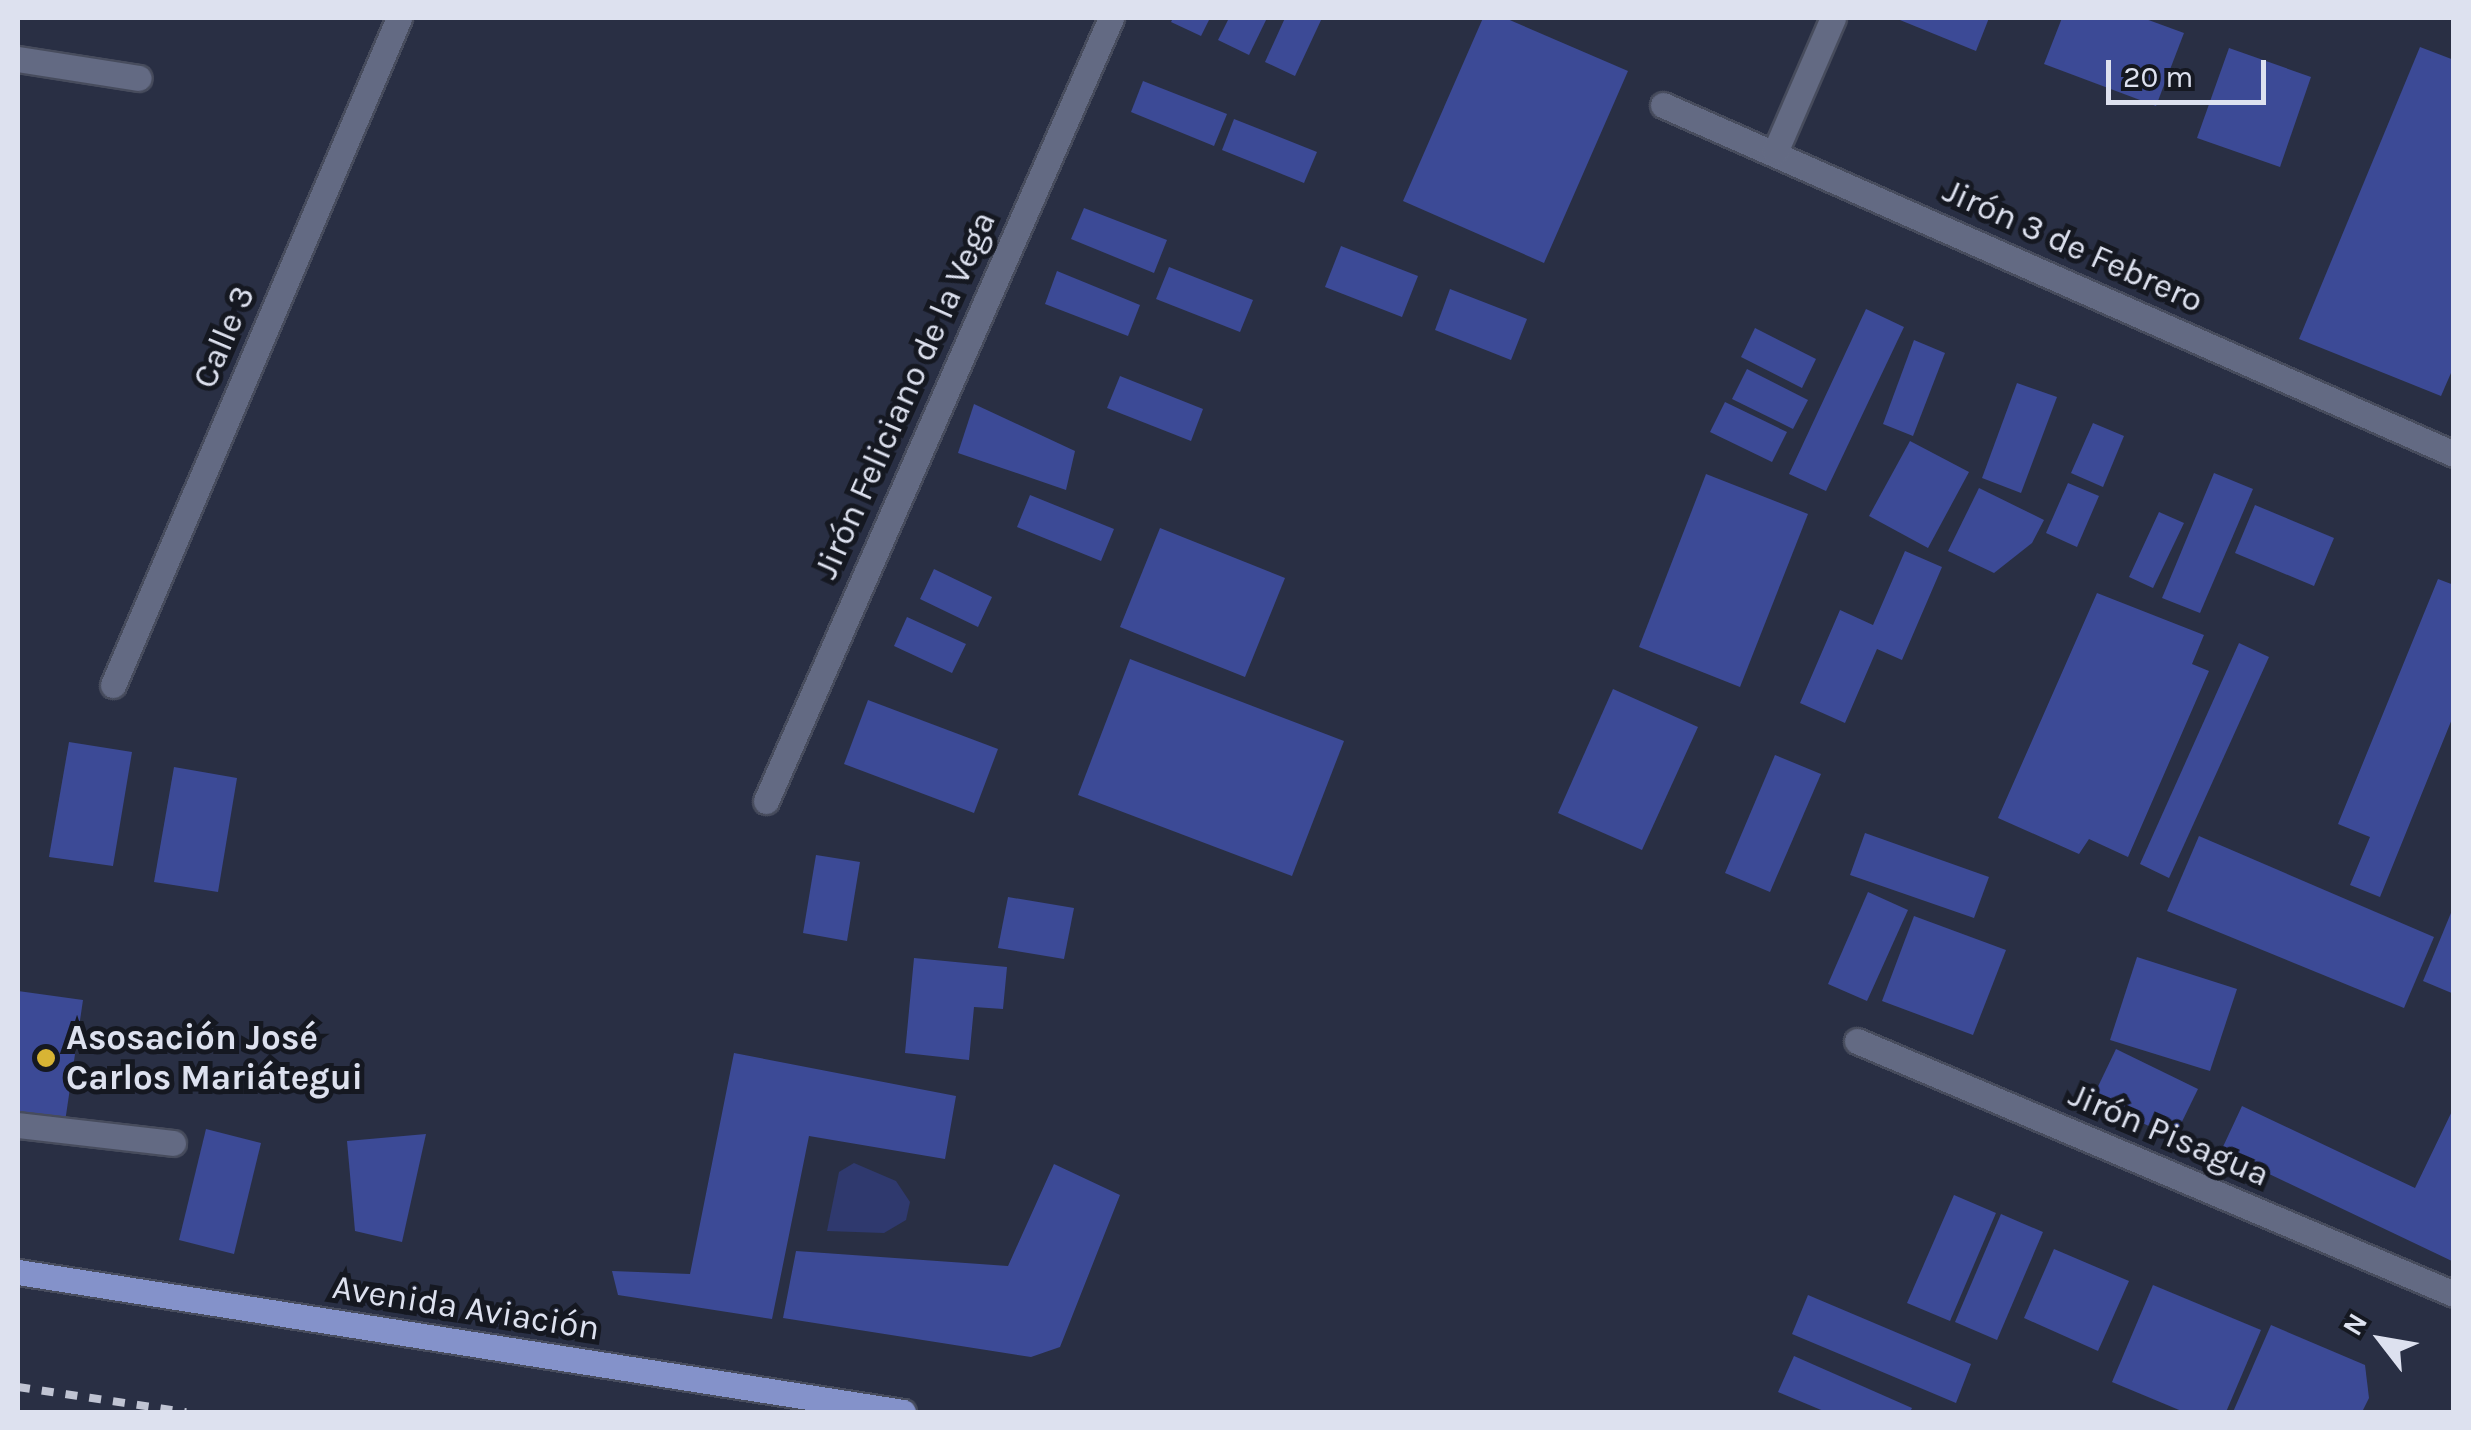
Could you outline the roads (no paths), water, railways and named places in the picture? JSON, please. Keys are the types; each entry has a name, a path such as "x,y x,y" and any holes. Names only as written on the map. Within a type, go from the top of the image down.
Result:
{"main road":[{"name":"Avenida Aviación","path":"18,1272 903,1412"}],"street":[{"name":"Calle 3","path":"113,685 399,18"},
{"name":"Jirón Feliciano de la Vega","path":"766,801 1111,18"},
{"path":"1775,152 1832,18"},
{"path":"18,59 140,78"},
{"name":"Jirón 3 de Febrero","path":"1664,105 2454,454"},
{"name":"Jirón Pisagua","path":"1857,1040 2454,1294"},
{"path":"18,1126 173,1143"}],"railway":[{"path":"18,1387 186,1412"}],"place":[{"name":"Asosación José Carlos Mariátegui","path":"46,1058"}]}
